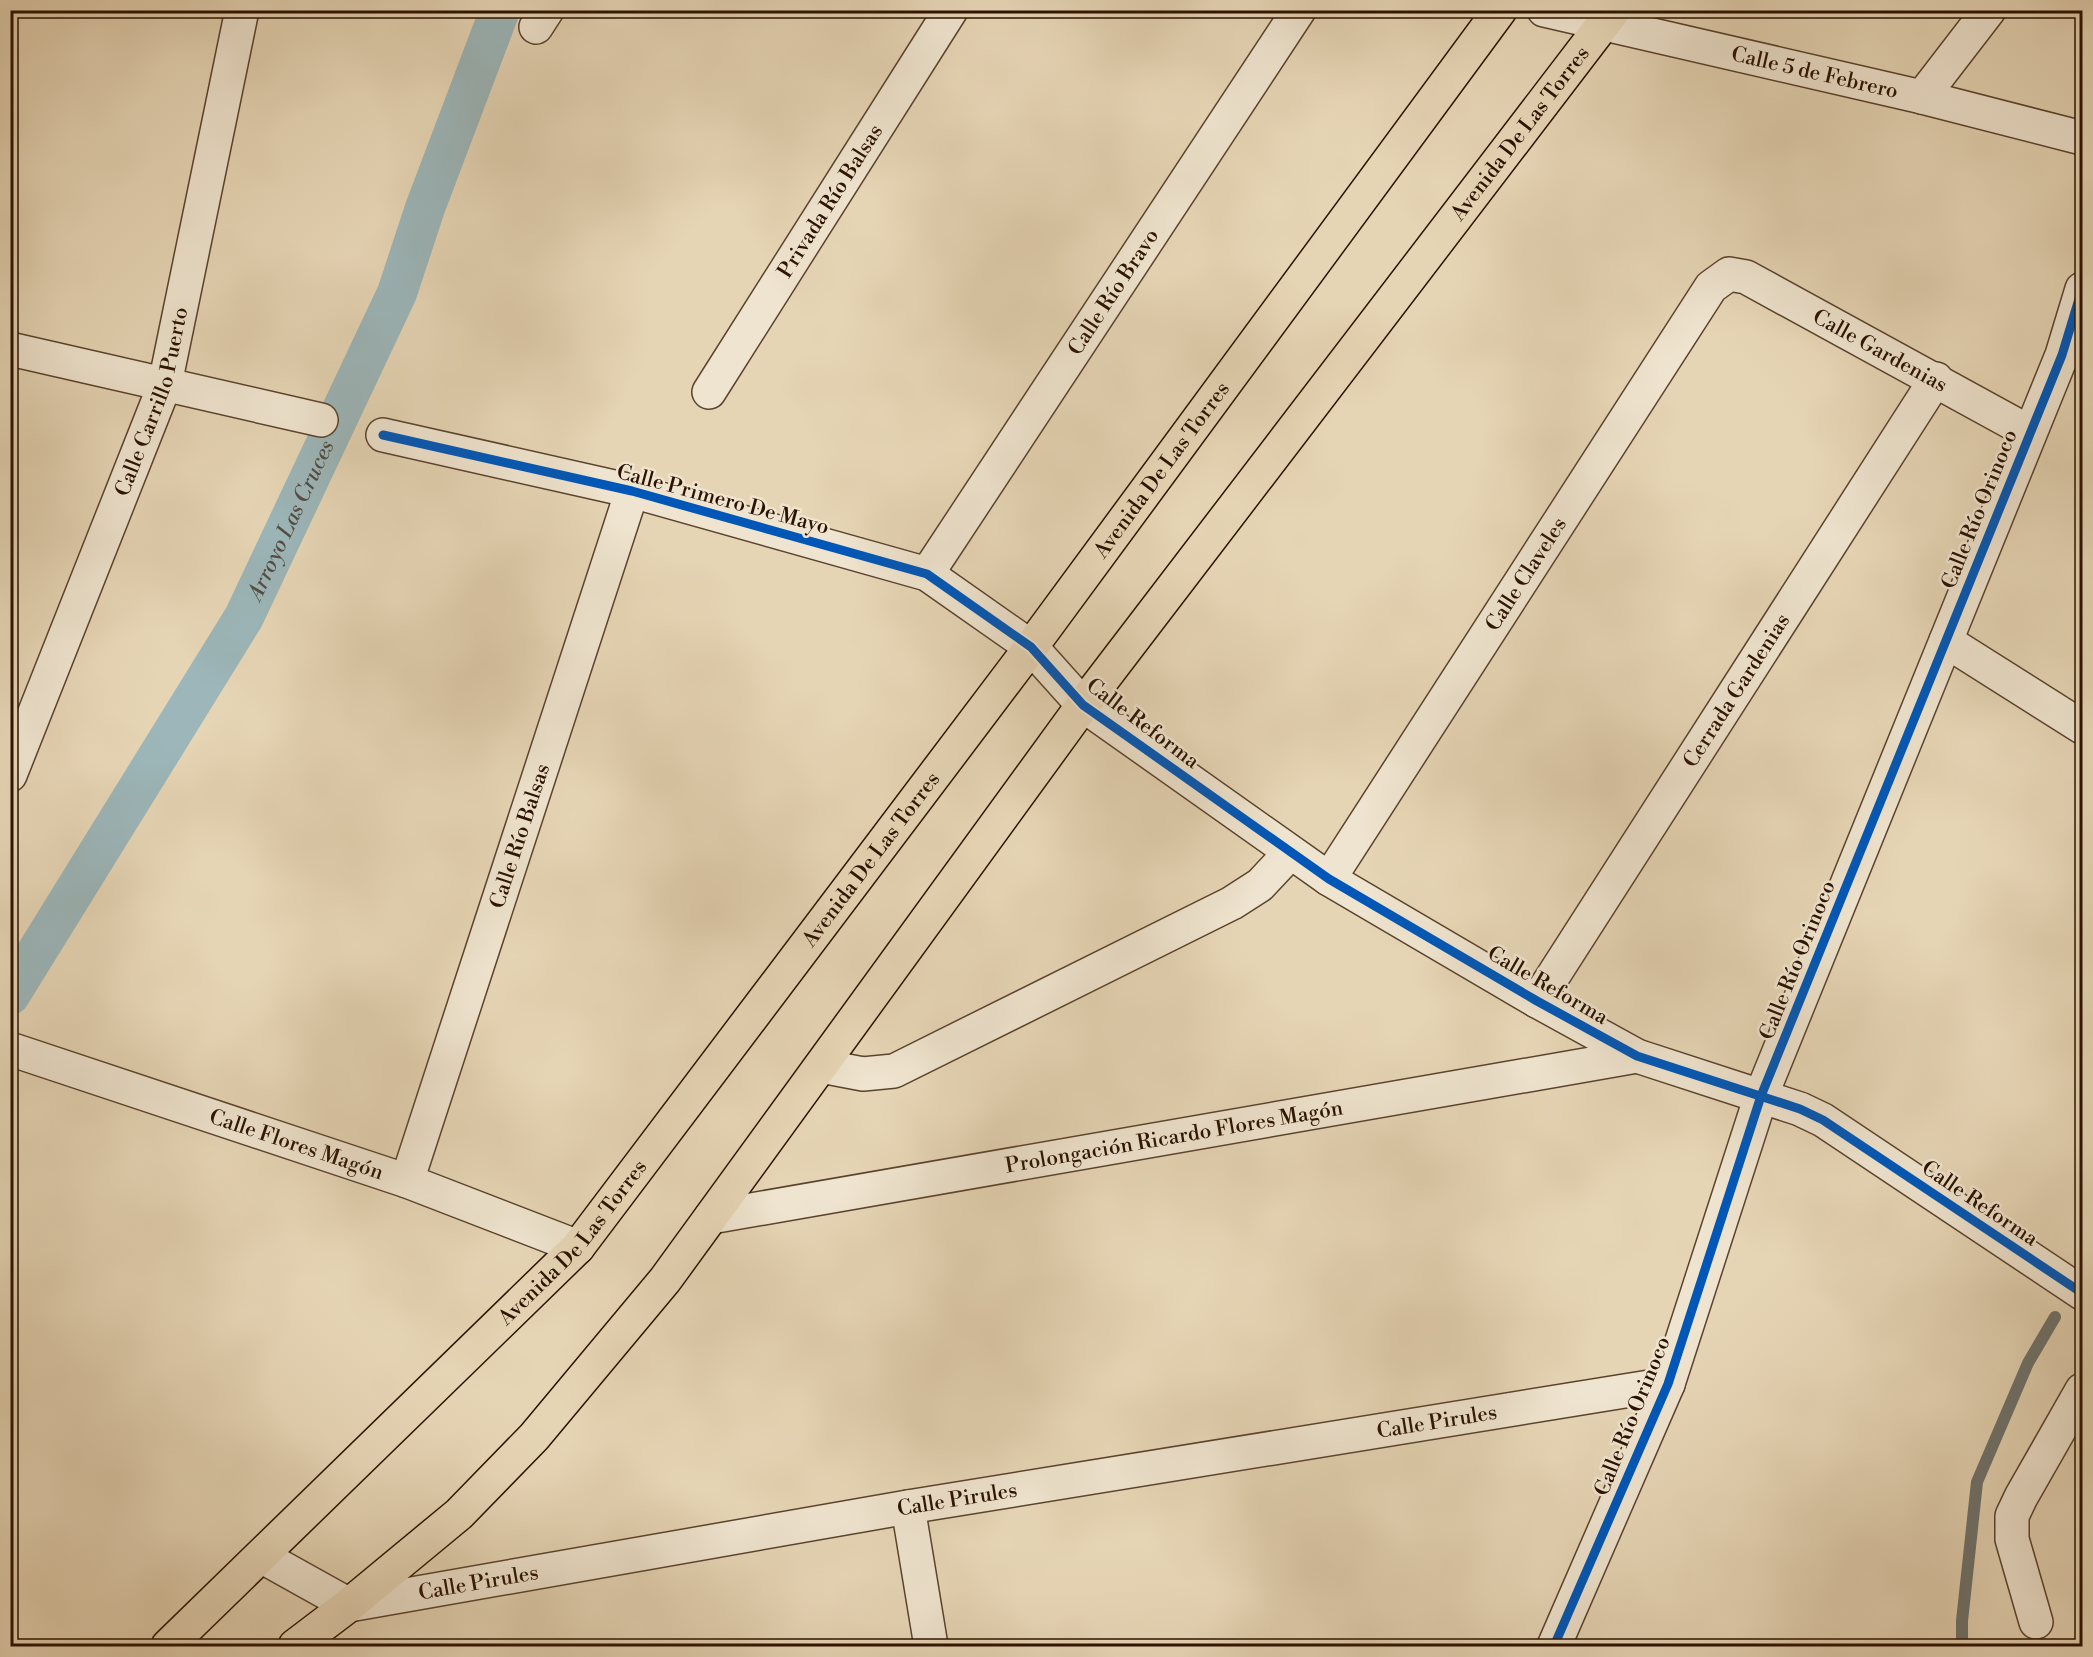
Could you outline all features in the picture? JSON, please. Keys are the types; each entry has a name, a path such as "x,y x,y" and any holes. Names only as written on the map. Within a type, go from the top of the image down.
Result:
{"main road":[{"name":"Avenida De Las Torres","path":"168,1647 578,1247 1031,647 1500,10"},
{"name":"Avenida De Las Torres","path":"295,1647 459,1514 534,1437 665,1280 1083,705 1608,17"}],"street":[{"name":"Calle Carrillo Puerto","path":"10,775 165,384 242,10"},
{"name":"Privada Río Balsas","path":"709,392 951,10"},
{"name":"Calle Río Bravo","path":"927,574 1299,10"},
{"name":"Calle 5 de Febrero","path":"1544,10 1608,17 2082,138"},
{"path":"1922,97 1989,10"},
{"name":"Calle Gardenias","path":"1729,274 1746,277 1936,379 2029,432"},
{"name":"Calle Claveles","path":"1329,879 1711,287 1729,274"},
{"name":"Calle Río Orinoco","path":"1554,1647 1668,1384 1761,1096 2029,432 2072,362 2082,289"},
{"path":"10,349 321,420"},
{"name":"Cerrada Gardenias","path":"1537,1001 1936,379"},
{"name":"Calle Primero De Mayo","path":"384,435 632,491 927,574 1031,647"},
{"name":"Calle Río Balsas","path":"407,1181 632,491"},
{"path":"1946,641 2082,727"},
{"name":"Calle Reforma","path":"1031,647 1083,705 1329,879 1537,1001 1637,1056 1800,1108 1823,1120 2082,1293"},
{"path":"820,1065 863,1074 894,1071 1232,903 1260,885 1290,853"},
{"name":"Calle Flores Magón","path":"10,1049 407,1181 578,1247"},
{"name":"Prolongación Ricardo Flores Magón","path":"711,1217 1637,1056"},
{"name":"Calle Pirules","path":"349,1605 908,1507 1668,1384"},
{"path":"2036,1622 2012,1539 2012,1516 2020,1497 2082,1390"},
{"path":"908,1507 931,1647"},
{"path":"261,1556 349,1605"}],"waterway":[{"name":"Arroyo Las Cruces","path":"10,995 244,617 397,293 425,208 500,10"},
{"path":"1962,1646 1962,1621 1977,1482 2028,1363 2055,1317"}],"cycle path":[{"path":"1554,1646 1668,1384 1761,1096 2062,355 2082,289"},
{"path":"383,435 632,491 927,574 1031,647 1083,705 1329,879 1537,1001 1637,1056 1800,1109 1823,1120 2082,1293"}]}
